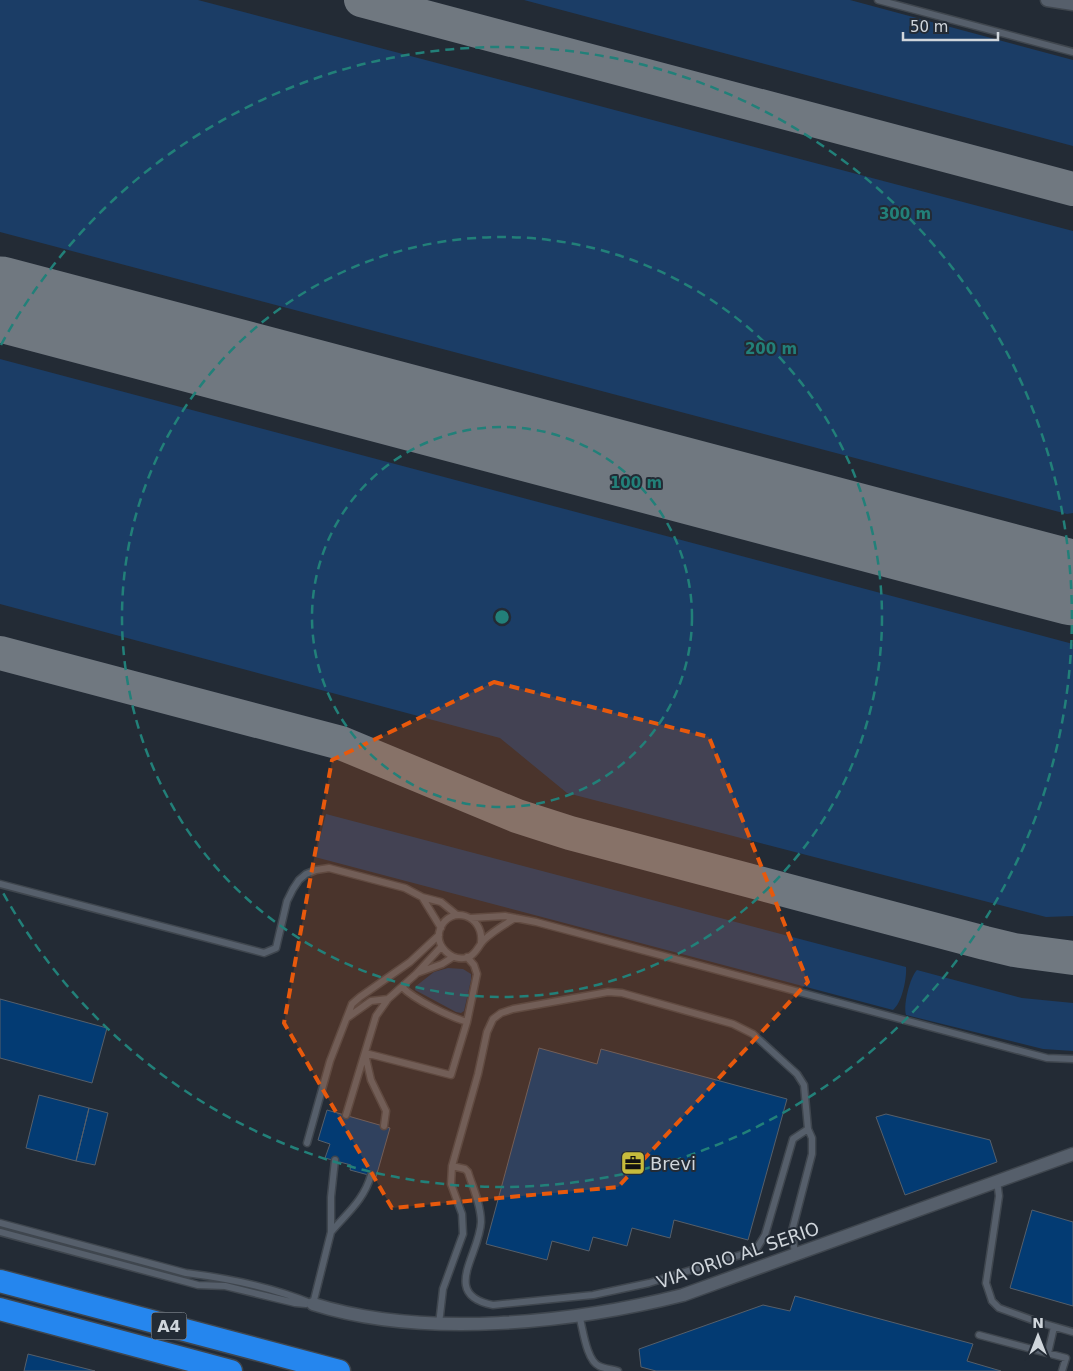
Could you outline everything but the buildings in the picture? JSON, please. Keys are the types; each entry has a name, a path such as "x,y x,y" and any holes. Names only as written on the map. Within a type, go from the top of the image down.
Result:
{"highway":[{"name":"A4","path":"0,1281 339,1371"},
{"name":"A4","path":"0,1309 231,1371"}],"street":[{"path":"1048,0 1073,4"},
{"name":"VIA ORIO AL SERIO","path":"313,1304 371,1317 439,1324 516,1321 579,1315 652,1303 684,1295 1073,1154"}],"lane":[{"path":"878,0 1073,52"},
{"path":"0,884 264,953 276,948 287,901 299,880 306,874 329,868 406,888 422,897 441,902 457,915 471,918 505,916 546,924 1047,1058 1073,1059"},
{"path":"422,897 440,931 442,946 447,954 453,957 467,957 474,954 481,942 495,930 515,918"},
{"path":"307,1143 330,1061 352,1004 404,966 440,931 450,917 457,915"},
{"path":"471,918 480,928 481,942"},
{"path":"346,1115 376,1016 388,999 416,974 442,946"},
{"path":"416,974 442,964 453,957"},
{"path":"365,1052 451,1075 467,1022 477,974 474,965 467,957"},
{"path":"402,987 411,995 455,1018 467,1022"},
{"path":"439,1324 443,1289 463,1234 462,1214 451,1184 452,1166 478,1074 487,1032 493,1018 513,1009 608,992 622,993 733,1024 753,1034 797,1074 804,1085 808,1128 812,1138 812,1154 792,1231 795,1254"},
{"path":"346,1019 371,1001 388,999"},
{"path":"365,1052 371,1080 386,1111 384,1126"},
{"path":"452,1166 465,1169 468,1172 480,1211 479,1236 468,1264 466,1286 468,1293 472,1297 477,1301 493,1305 593,1295 648,1283 750,1252 757,1248 766,1235 793,1139 808,1128"},
{"path":"313,1304 331,1232 331,1197 335,1160"},
{"path":"331,1232 362,1198 371,1175"},
{"path":"997,1181 999,1196 986,1283 992,1302 999,1308 1073,1332"},
{"path":"0,1223 186,1273 214,1276 241,1282 299,1298 313,1304"},
{"path":"0,1232 198,1285 226,1286 296,1303 313,1304"},
{"path":"579,1315 588,1353 592,1360 598,1366 618,1371"},
{"path":"1048,1353 1054,1327"},
{"path":"979,1335 1066,1358 1062,1371"}],"highlighted area":[{"path":"494,682 709,737 808,982 618,1187 392,1208 284,1023 332,760"}],"shaded area":[{"path":"0,0 198,0 1073,231 1073,513 1067,514 0,232"},
{"path":"524,0 850,0 1073,60 1073,146"},
{"path":"0,359 1073,644 1073,916 1046,917 567,793 500,738 0,604"},
{"path":"326,814 906,967 905,984 899,1002 893,1010 315,857"},
{"path":"448,968 463,969 471,974 464,1011 461,1013 415,990 416,986 434,972"},
{"path":"917,970 1022,998 1073,1003 1073,1051 1043,1049 906,1015 905,1005 908,991"}],"taxiway":[{"path":"361,0 1073,189"},
{"path":"944,549 1053,559 1073,558"},
{"path":"0,653 341,743 517,816 570,833 985,943 1014,950 1073,958"}],"runway":[{"path":"0,299 1073,583"}],"place":[{"name":"Brevi","path":"633,1163"}]}
